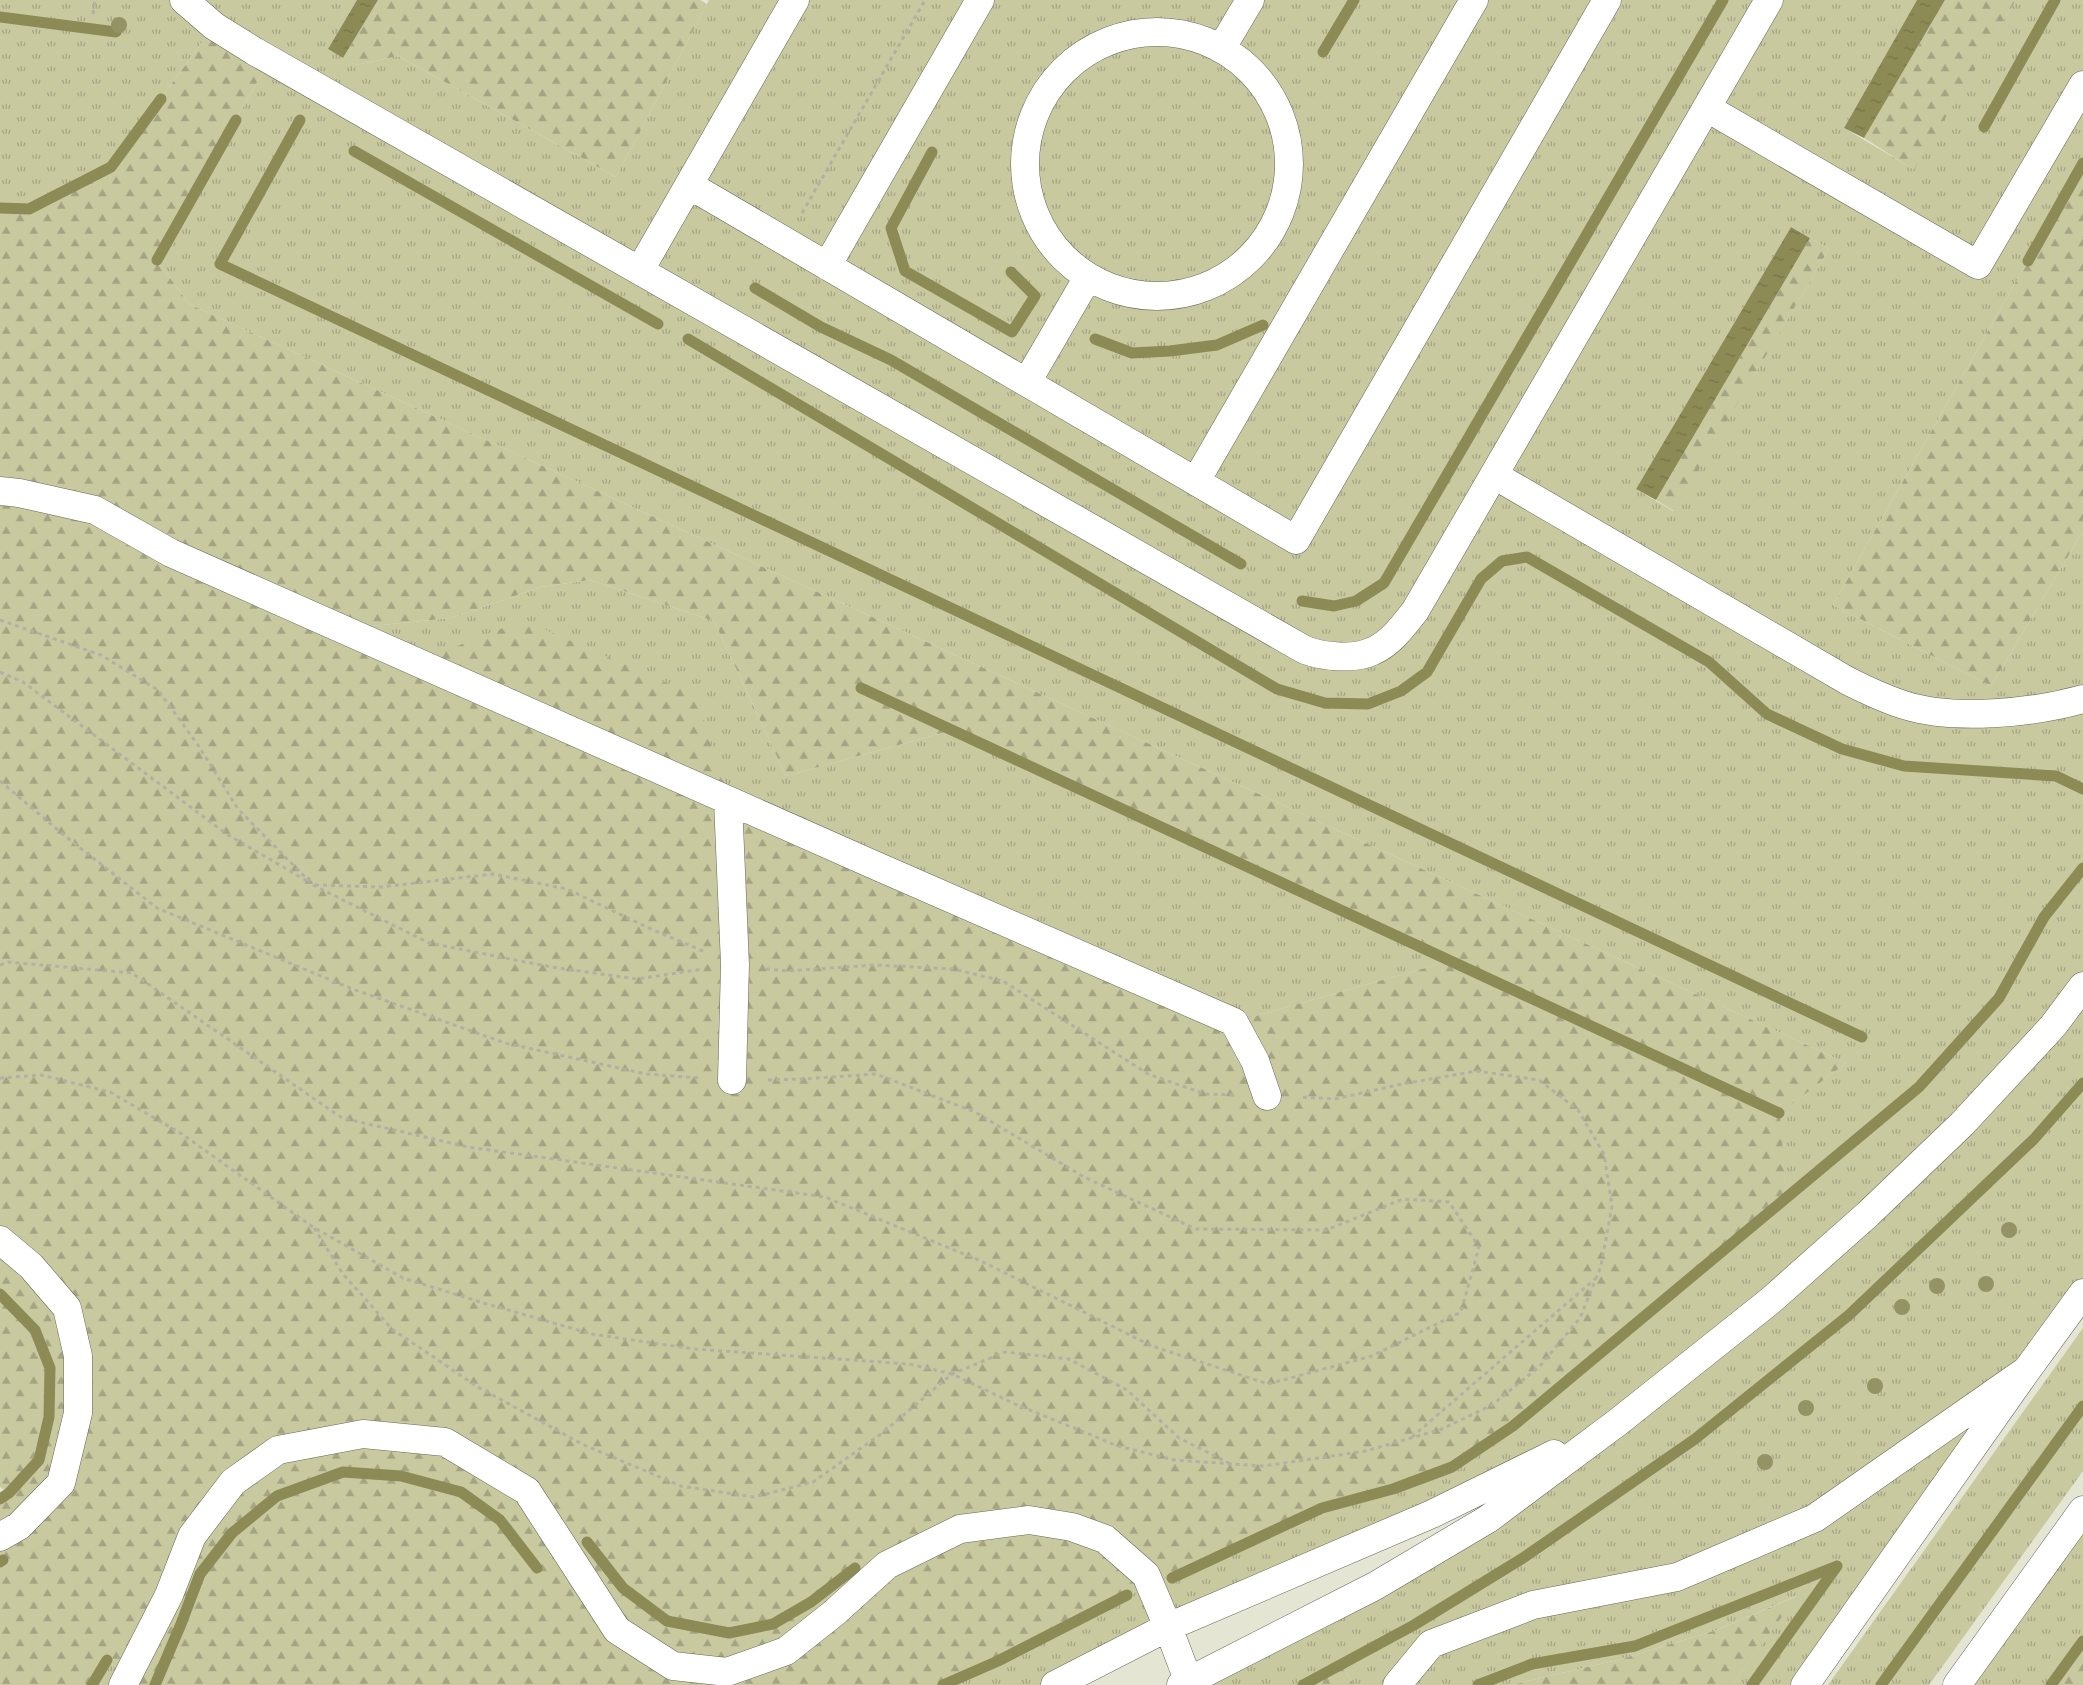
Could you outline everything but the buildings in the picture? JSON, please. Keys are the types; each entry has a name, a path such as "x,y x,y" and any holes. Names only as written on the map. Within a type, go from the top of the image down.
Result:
{"lane":[{"path":"184,0 214,26 254,51 1296,645 1318,655 1351,656 1372,652 1394,636 1415,611 1769,0"},
{"path":"640,270 795,0"},
{"path":"827,266 980,0"},
{"path":"1221,49 1250,0"},
{"path":"1196,481 1474,0"},
{"path":"689,185 1296,540 1607,0"},
{"path":"1154,32 1182,34 1208,42 1221,49 1234,56 1256,76 1273,99 1284,126 1290,155 1288,185 1281,213 1267,239 1248,261 1227,277 1203,289 1178,296 1151,297 1125,293 1100,284 1078,271 1058,254 1042,232 1031,207 1025,180 1024,152 1030,125 1040,100 1056,77 1077,59 1100,44 1126,35 1154,32"},
{"path":"1707,108 1978,265 2083,85"},
{"path":"1027,382 1088,277"},
{"path":"1494,475 1848,681 1906,706 1969,714 2009,712 2082,700"},
{"path":"0,491 19,493 95,510 171,553 728,801 1234,1022 1255,1061 1267,1096"},
{"path":"728,801 735,965 732,1080"},
{"path":"123,1685 169,1595 192,1536 233,1482 278,1450 364,1434 445,1442 527,1491 617,1630 673,1666 727,1672 786,1651 834,1613 887,1564 960,1529 1029,1520 1072,1528 1105,1539 1146,1575 1168,1627 1186,1684 1375,1586 1488,1519 1618,1422 1770,1301 1868,1214 1968,1117 2053,1026 2083,986"},
{"path":"0,1240 31,1266 67,1308 78,1356 78,1413 61,1484 19,1526 0,1537"},
{"path":"1805,1685 2027,1370 2083,1294"},
{"path":"1396,1685 1430,1644 1533,1605 1677,1577 1815,1518 2027,1370"},
{"path":"1055,1685 1168,1627 1432,1514 1618,1422"},
{"path":"1957,1685 2083,1510"}],"path":[{"path":"93,14 95,0"},
{"path":"785,242 926,0"},
{"path":"0,620 101,655 158,690 198,746 238,809 313,885 381,887 493,874 567,889 652,930 735,965 788,972 875,965 953,968 1003,981 1148,1074 1206,1094 1335,1099 1402,1084 1477,1071 1539,1080 1578,1110 1604,1154 1612,1206 1601,1266 1580,1318 1540,1366 1492,1405 1442,1429 1366,1451 1263,1466 1174,1460 1118,1446 1015,1404 952,1374 909,1364 694,1349 592,1334 403,1278 313,1227 182,1134 110,1092 41,1075 0,1078"},
{"path":"0,672 22,682 228,834 313,885 429,943 551,967 637,979 735,965"},
{"path":"0,781 64,836 157,908 350,988 505,1043 646,1074 732,1080 803,1079 876,1074 975,1112 1084,1177 1196,1229 1326,1230 1403,1199 1449,1202 1479,1247 1461,1312 1372,1356 1268,1384 1152,1346 981,1261 825,1197 468,1147 342,1118 132,973 8,962 0,965"},
{"path":"313,1227 342,1274 392,1330 478,1387 559,1432 584,1445 681,1486 754,1497 813,1482 882,1434 952,1374 1005,1352 1069,1359 1126,1390 1179,1438 1232,1464"},
{"path":"1409,1439 1595,1279"}],"green space":[{"path":"0,0 357,0 328,49 356,65 398,56 616,177 709,0 1917,0 1844,128 1913,169 2016,0 2083,0 2083,163 1833,605 1991,686 2083,531 2083,1284 1805,1685 1732,1685 1796,1596 1717,1630 1621,1659 1511,1685 1354,1685 1342,1665 1303,1685 1181,1685 1375,1586 1614,1424 1055,1685 943,1685 998,1661 1127,1595 1172,1578 1322,1508 1393,1489 1452,1467 1513,1426 1786,1198 1779,1113 1846,1063 189,304 157,260 270,59 214,26 111,167 29,209 0,208","holes":["1791,227 1829,249 1673,511 1636,489"]},
{"path":"378,0 700,0 707,4 616,177 398,56 356,65 343,58"},
{"path":"1945,0 2016,0 1914,170 1864,138"},
{"path":"214,26 270,59 157,260 189,304 1846,1063 1780,1113 1786,1198 1513,1426 1452,1467 1393,1489 1322,1508 1172,1578 1127,1595 998,1661 943,1685 139,1685 107,1660 92,1685 0,1685 0,1562 2,1560 0,1558 0,1499 9,1493 0,1487 0,208 29,209 111,167","holes":["590,580 714,621 786,776 953,730 1450,961 1234,1022 728,801 697,696 523,620 417,662 343,629 451,618 541,587"]},
{"path":"2083,163 2083,531 1991,686 1833,605"},
{"path":"1810,238 1829,249 1674,511 1656,500"},
{"path":"590,580 714,621 786,776 953,730 1450,961 1234,1022 342,629 451,618 541,587"},
{"path":"2083,1328 2083,1471 1929,1685 1828,1685"},
{"path":"2083,1510 2083,1641 2051,1685 1957,1685"},
{"path":"1797,1596 1732,1685 1511,1685 1621,1659 1717,1630"},
{"path":"2083,1641 2083,1685 2051,1685"},
{"path":"107,1660 139,1685 92,1685"},
{"path":"1342,1665 1354,1685 1303,1685"}],"water":[{"path":"357,0 378,0 343,58 328,49"},
{"path":"1917,0 1945,0 1864,138 1844,128"},
{"path":"1791,227 1810,238 1656,500 1636,489"}],"waterway":[{"path":"1323,52 1354,0"},
{"path":"1302,601 1334,606 1356,601 1384,583 1723,0"},
{"path":"1984,127 2055,0"},
{"path":"0,17 116,32"},
{"path":"0,208 29,209 111,167 161,99"},
{"path":"157,260 236,120"},
{"path":"300,120 220,264 1862,1037"},
{"path":"354,151 658,324"},
{"path":"932,152 891,228 905,271 1012,332 1035,296 1011,272"},
{"path":"2028,261 2083,163"},
{"path":"755,288 821,327 891,360 1241,564"},
{"path":"1095,339 1132,353 1170,351 1217,345 1263,325"},
{"path":"688,339 1277,689 1325,703 1368,704 1401,691 1427,672 1481,579 1502,561 1527,557 1709,662 1767,714 1842,749 1904,766 2056,776 2083,789"},
{"path":"861,688 1779,1113"},
{"path":"1172,1578 1322,1508 1393,1489 1452,1467 1513,1426 1919,1087 1999,998 2044,917 2083,868"},
{"path":"1303,1685 1414,1625 1523,1558 1695,1439 1849,1315 2034,1139 2083,1083"},
{"path":"0,1294 35,1330 50,1368 49,1417 39,1460 9,1493 0,1499"},
{"path":"1881,1685 2083,1406"},
{"path":"155,1685 200,1574 232,1533 277,1496 343,1472 401,1476 461,1492 500,1520 537,1568"},
{"path":"587,1542 623,1588 667,1621 729,1633 773,1624 811,1602 855,1568"},
{"path":"1478,1685 1532,1664 1635,1646 1837,1566"},
{"path":"1752,1685 1837,1566"},
{"path":"943,1685 998,1661 1127,1595"},
{"path":"2051,1685 2083,1641"},
{"path":"92,1685 107,1660"}]}
